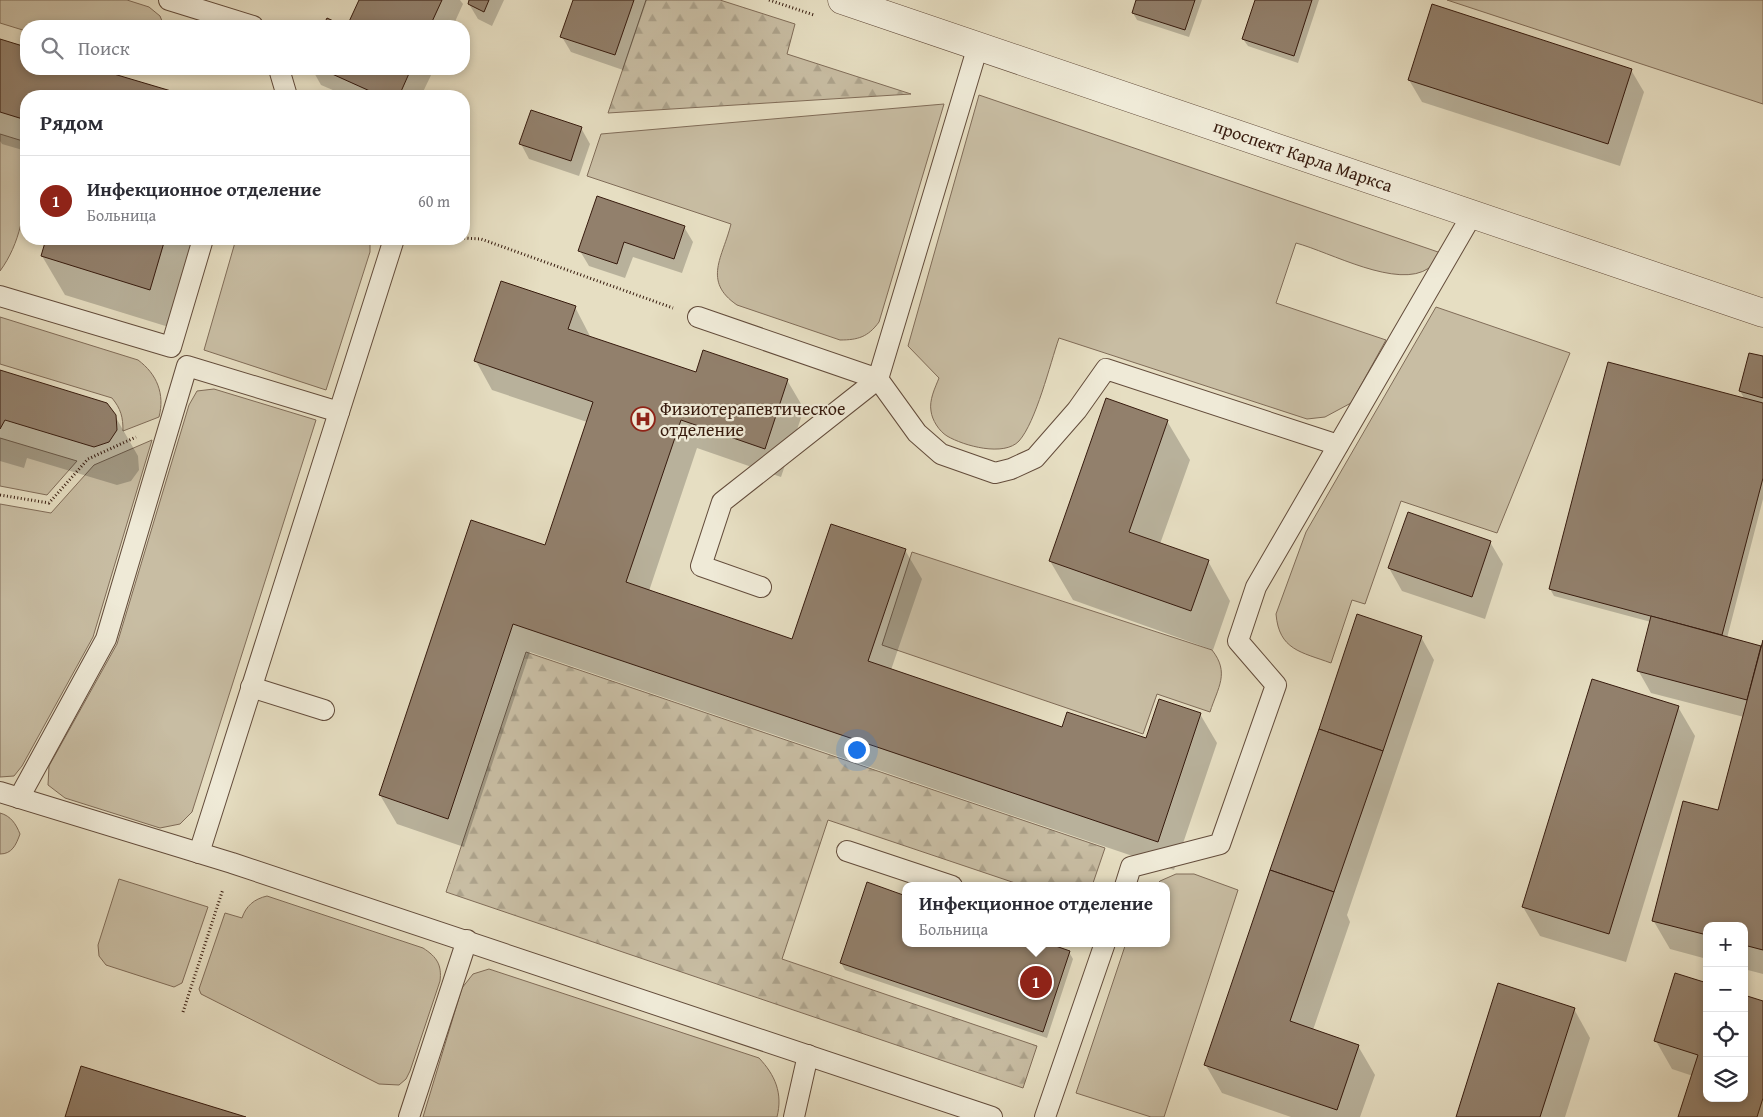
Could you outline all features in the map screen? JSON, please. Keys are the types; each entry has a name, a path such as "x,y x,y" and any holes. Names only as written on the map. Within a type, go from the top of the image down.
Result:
{"street":[{"name":"проспект Карла Маркса","path":"842,0 1763,313"}],"lane":[{"path":"169,0 234,20"},
{"path":"761,587 701,566 722,502 878,379 978,46"},
{"path":"281,75 285,90"},
{"path":"1126,882 1131,867 1220,844 1276,685 1238,641 1256,587 1473,214"},
{"path":"171,347 201,245"},
{"path":"199,853 392,245"},
{"path":"0,296 171,347 187,366 339,412"},
{"path":"698,317 878,379 917,433 940,454 995,473 1011,469 1035,458 1077,410 1106,369 1338,445"},
{"path":"187,366 106,639 9,795 232,863 992,1117"},
{"path":"251,687 324,710"},
{"path":"847,851 940,882"},
{"path":"409,1117 467,940"},
{"path":"1045,1117 1104,947"},
{"path":"794,1117 808,1054"}],"path":[{"path":"470,238 481,238 698,317"},
{"path":"0,495 49,503 88,459 171,422"},
{"path":"183,1012 232,863"}],"green space":[{"path":"0,0 127,0 149,7 160,16 162,20 20,20 20,29 0,23"},
{"path":"646,0 720,0 795,24 787,54 911,94 608,113"},
{"path":"1447,0 1763,0 1763,104"},
{"path":"979,95 1441,253 1429,268 1416,274 1400,275 1364,267 1296,243 1276,303 1386,340 1351,403 1325,417 1307,419 1059,338 1037,407 1019,441 1012,446 994,449 973,446 954,440 944,434 934,422 932,414 931,403 939,378 908,346"},
{"path":"944,104 879,322 862,337 840,340 737,305 726,296 720,287 718,278 720,258 731,224 587,176 601,134"},
{"path":"0,134 20,140 20,226 7,261 0,271"},
{"path":"234,245 370,245 370,252 326,390 204,350"},
{"path":"1436,307 1570,353 1497,533 1401,501 1365,604 1352,600 1331,663 1293,648 1282,635 1276,614 1306,532"},
{"path":"0,317 138,360 155,378 158,385 161,400 159,417 123,431 121,413 112,398 0,364"},
{"path":"214,389 316,420 192,812 180,824 160,828 65,798 48,785 49,766 117,644 189,405 197,391"},
{"path":"0,438 77,461 47,495 0,486"},
{"path":"152,440 93,637 22,766 14,776 0,777 0,504 51,513 94,465"},
{"path":"912,552 1212,650 1220,666 1221,680 1210,712 1157,694 1143,734 882,645"},
{"path":"526,652 1105,848 1093,882 1012,882 828,820 782,959 1037,1046 1023,1088 446,892"},
{"path":"0,813 13,821 20,834 11,851 4,854 0,854"},
{"path":"1176,874 1194,874 1238,890 1164,1117 1151,1117 1076,1093 1125,947 1170,947 1170,882 1160,881"},
{"path":"119,879 208,907 182,983 174,987 106,965 99,956 98,945"},
{"path":"267,896 423,948 438,962 440,981 410,1071 406,1079 399,1085 379,1084 201,994 199,989 225,913 242,918 251,904"},
{"path":"489,969 759,1058 769,1071 776,1085 779,1100 777,1117 423,1117 462,988 473,974"}],"building":[{"path":"359,0 442,0 433,20 350,20"},
{"path":"469,0 489,0 484,12 468,4"},
{"path":"573,0 634,0 615,55 560,37"},
{"path":"1136,0 1195,0 1185,30 1132,13"},
{"path":"1255,0 1312,0 1294,56 1242,39"},
{"path":"1432,4 1632,69 1608,144 1408,80"},
{"path":"0,39 20,45 20,75 117,75 168,90 20,90 20,118 0,112"},
{"path":"334,75 408,75 402,90 368,90"},
{"path":"531,110 582,127 571,161 519,144"},
{"path":"597,196 685,226 674,259 624,242 617,264 578,251"},
{"path":"44,245 163,245 150,290 41,256"},
{"path":"501,281 576,306 568,329 696,372 703,350 788,379 765,449 681,420 626,582 792,639 831,524 906,549 868,661 1062,727 1067,712 1146,738 1159,699 1201,713 1158,842 513,624 448,819 379,795 471,520 545,545 593,402 474,361"},
{"path":"1749,353 1763,356 1763,398 1739,391"},
{"path":"1608,362 1763,403 1763,478 1722,635 1549,589"},
{"path":"0,370 107,403 116,415 117,430 109,442 94,447 5,420 0,429"},
{"path":"1106,398 1168,420 1129,532 1209,560 1191,611 1049,561"},
{"path":"1408,512 1491,541 1472,597 1388,568"},
{"path":"1357,614 1422,636 1383,751 1319,729"},
{"path":"1651,616 1761,646 1747,700 1637,671"},
{"path":"1763,640 1763,950 1748,946 1748,922 1703,922 1703,934 1652,921 1683,801 1718,810"},
{"path":"1592,679 1679,706 1609,934 1522,907"},
{"path":"1319,729 1383,751 1334,892 1270,870"},
{"path":"1270,870 1334,892 1290,1021 1359,1045 1337,1110 1204,1065"},
{"path":"867,882 902,895 902,947 1058,947 1070,951 1043,1032 840,963"},
{"path":"1675,973 1703,982 1703,1102 1748,1102 1748,996 1763,1001 1763,1098 1757,1117 1678,1117 1698,1055 1654,1041"},
{"path":"1498,983 1575,1008 1540,1117 1456,1117"},
{"path":"81,1066 158,1090 246,1117 65,1117"}],"place":[{"name":"Физиотерапевтическое отделение","path":"643,419"},
{"name":"Инфекционное отделение","path":"1036,982"}]}
